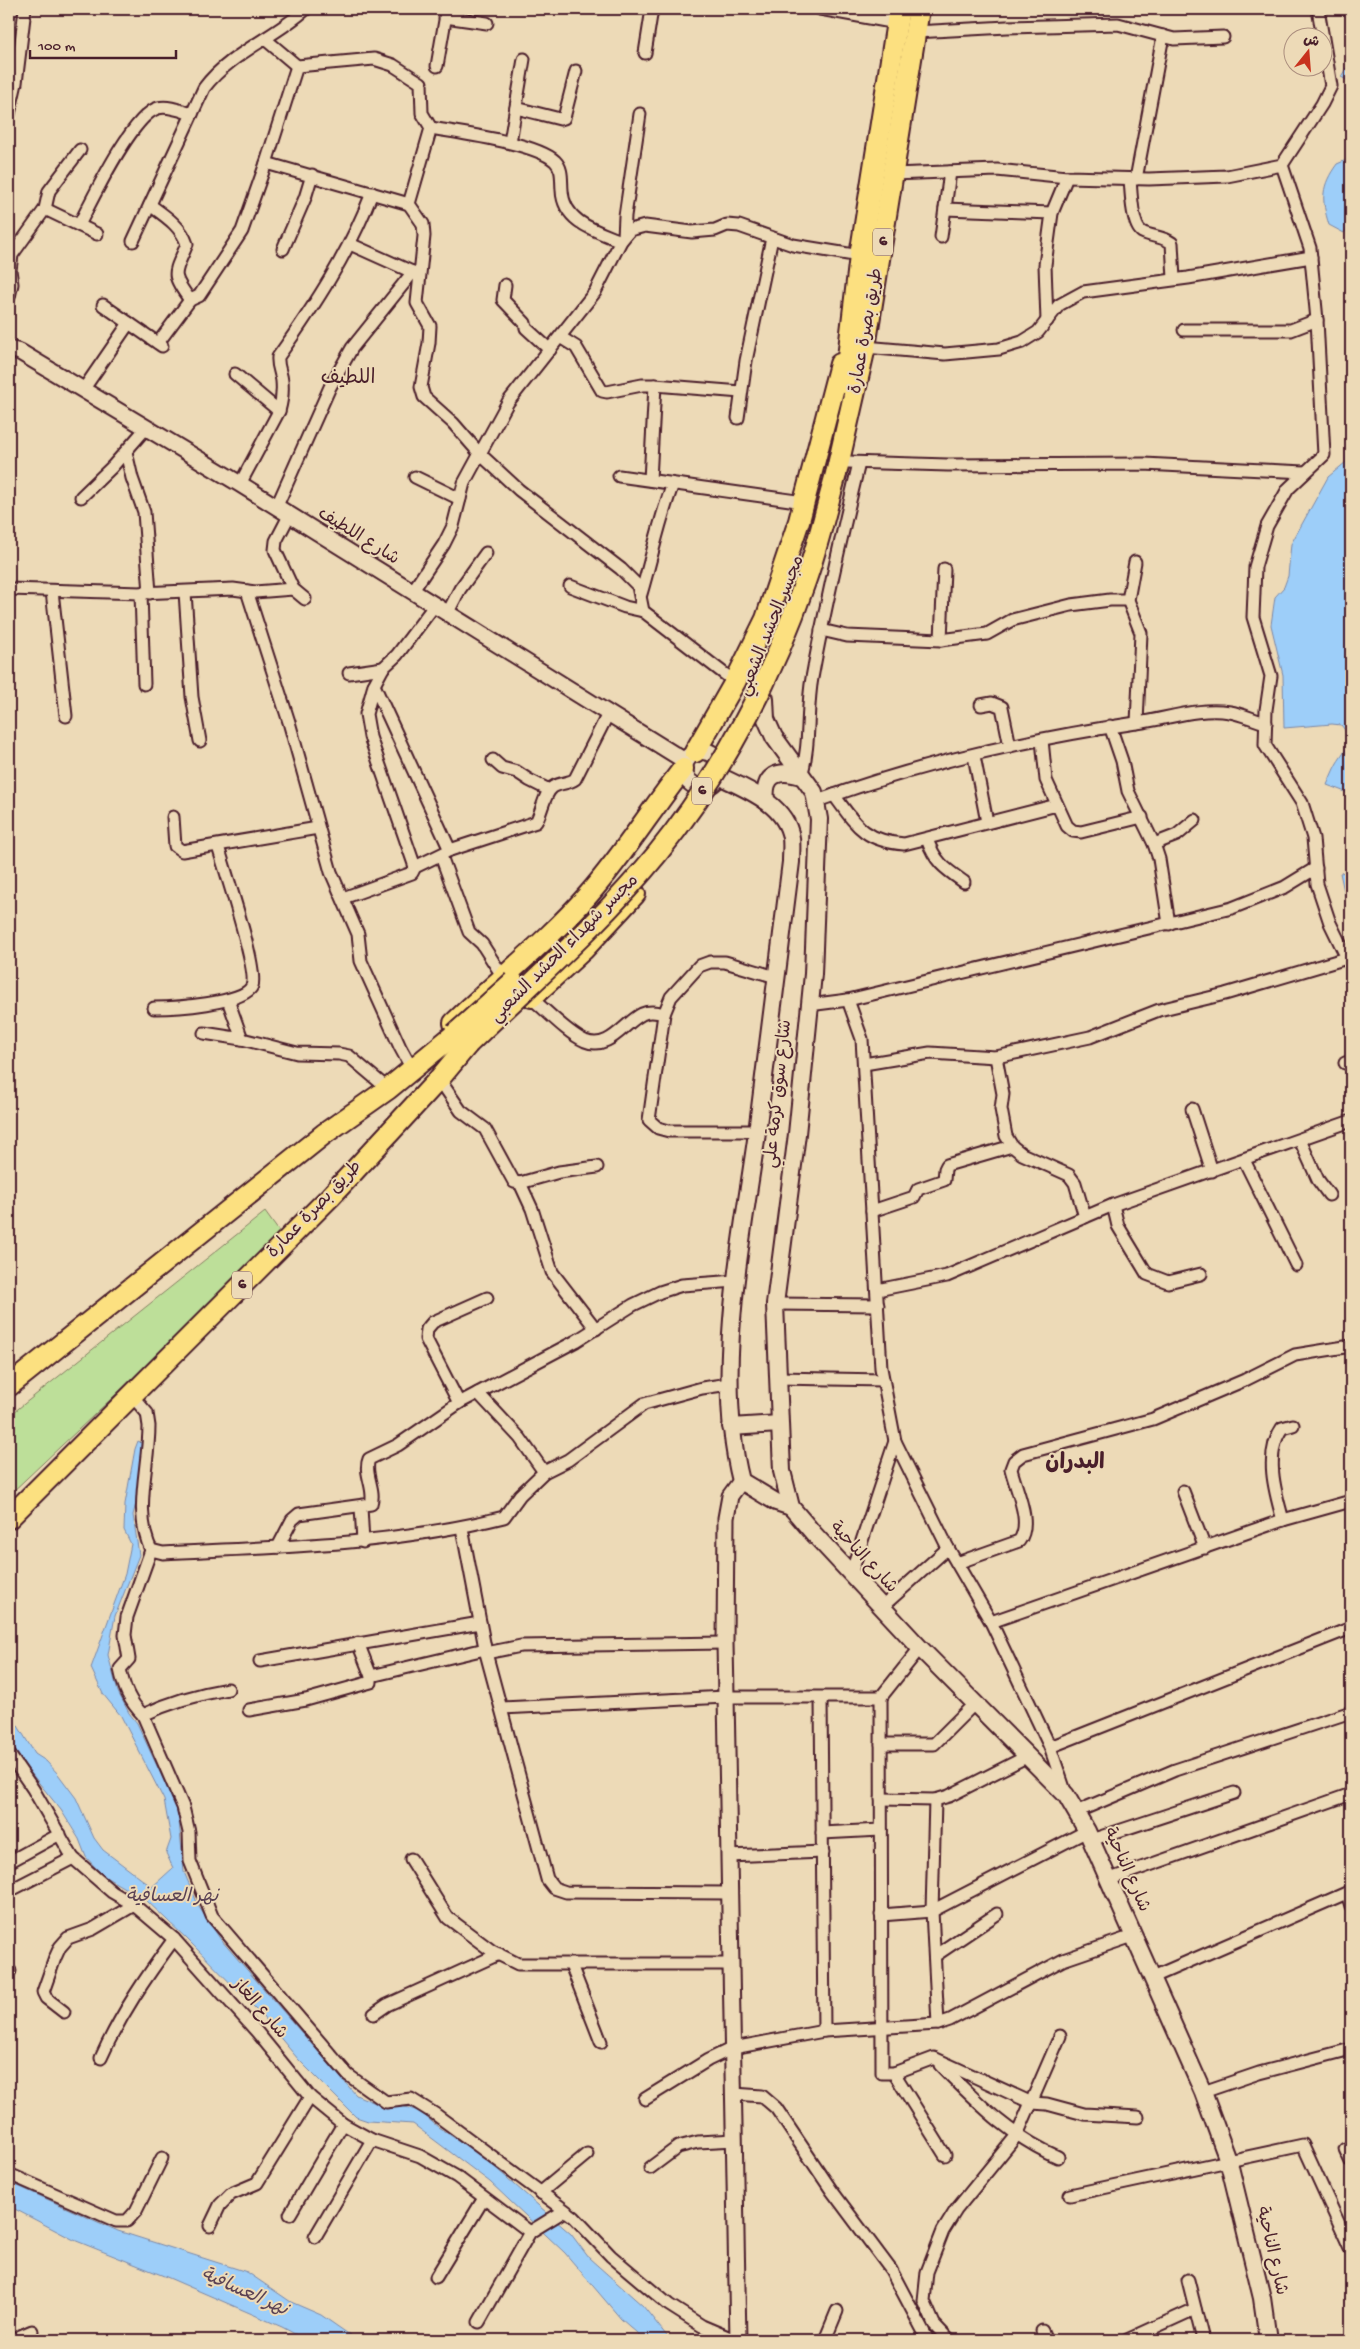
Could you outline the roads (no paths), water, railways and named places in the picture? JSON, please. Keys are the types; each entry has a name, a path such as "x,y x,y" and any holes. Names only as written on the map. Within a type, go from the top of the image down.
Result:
{"highway":[{"name":"طريق بصرة عمارة","path":"857,344 893,174 919,9"},
{"name":"طريق بصرة عمارة","path":"842,468 857,344 860,256 898,16"},
{"path":"412,1069 419,1053 535,949 589,894 635,838 688,761 735,682 766,619 790,551 841,360 857,344"},
{"path":"439,1079 583,950 658,868 706,796 765,699 791,644 826,546 842,468"},
{"name":"مجسر شهداء الحشد الشعبي","path":"461,1039 611,907 668,840 714,773 747,716 789,626 807,578 842,468"},
{"path":"725,700 728,712 737,719 743,720 755,716"},
{"name":"طريق بصرة عمارة","path":"9,1518 330,1197 439,1079 461,1039"},
{"name":"6","path":"9,1386 324,1134 388,1089 412,1069 461,1039"}],"main road":[{"name":"شارع سوق كرمة علي","path":"765,699 766,719 774,737 814,792 817,801 819,863 813,974 808,1005 797,1134 775,1304 782,1471 790,1507"},
{"path":"709,752 715,756 717,777 695,786 689,782 688,761 709,752"},
{"path":"766,801 765,792 768,782 775,774 787,771 802,776"},
{"name":"شارع سوق كرمة علي","path":"717,777 766,801 782,814 791,837 791,862 736,1280 729,1384 731,1427 740,1481"},
{"path":"731,1427 779,1424"},
{"path":"756,1490 771,1484 782,1471"},
{"path":"740,1481 790,1507"},
{"name":"شارع الناحية","path":"790,1507 920,1648 1066,1796 1076,1812 1110,1879 1153,1977 1203,2092 1229,2163 1262,2298 1268,2340"}],"street":[{"path":"9,114 16,83 25,9"},
{"path":"133,241 204,88 216,72 291,22 306,9"},
{"path":"645,54 652,9"},
{"path":"820,9 898,16"},
{"path":"893,174 997,170 1067,177 1133,179 1227,176 1282,165 1322,104 1331,86 1318,9"},
{"path":"437,66 446,13 487,23"},
{"path":"915,32 1118,24 1174,39 1222,38"},
{"path":"1163,36 1133,179 1136,226 1142,232 1167,239 1172,243 1174,280"},
{"path":"265,39 297,66 374,59 393,65 421,83 422,113 431,128 409,204"},
{"path":"510,142 524,59"},
{"path":"103,305 160,344 190,300 198,296 242,231 297,66"},
{"path":"516,108 560,119 564,118 576,71"},
{"path":"79,225 112,162 133,130 149,112 167,107 192,114"},
{"path":"623,239 640,114"},
{"path":"431,128 510,142 546,155 556,162 562,172 562,192 569,212 578,221 623,239"},
{"path":"9,297 12,284 10,270 12,255 45,209 49,191 80,150"},
{"path":"266,163 409,204 423,224 424,236 416,274 417,303 430,326 421,387 424,397 453,423 480,454 518,490 621,569 638,586 643,611"},
{"path":"864,1064 930,1053 996,1058 1090,1037 1159,1010 1349,962 1322,901 1317,884 1313,838 1302,803 1265,745 1271,676 1253,618 1255,567 1267,526 1288,489 1324,456 1317,320 1310,248 1282,165"},
{"path":"941,237 950,172"},
{"path":"283,249 305,198 312,175"},
{"path":"1047,321 1045,265 1052,213 1067,177"},
{"path":"240,484 279,411 282,400 282,380 277,364 278,357 322,295 350,244 372,193"},
{"path":"150,205 172,221 188,244 176,268 176,279 190,300"},
{"path":"45,209 97,234"},
{"path":"945,209 1052,213"},
{"path":"412,592 444,544 453,526 464,483 508,402 595,292 623,239 630,230 645,226 692,232 715,230 727,225 739,226 793,245 860,256"},
{"path":"738,418 746,361 772,238"},
{"path":"350,244 416,274"},
{"path":"857,344 945,354 999,349 1022,342 1038,332 1059,305 1083,292 1174,280 1311,257"},
{"path":"276,508 330,387 352,348 416,274"},
{"path":"505,285 503,300 525,323 526,328 550,350"},
{"path":"1184,330 1291,330 1317,320"},
{"path":"83,390 129,323"},
{"path":"560,337 576,347 602,391 607,392 642,385 655,385 741,392"},
{"name":"شارع اللطيف","path":"9,349 20,352 147,427 434,606 688,761"},
{"path":"235,374 279,411"},
{"path":"650,480 655,385"},
{"path":"81,497 126,452 147,427"},
{"path":"126,452 132,478 144,512 146,593 144,684"},
{"path":"802,776 807,758 808,715 842,468 948,465 1144,464 1305,472"},
{"path":"619,476 804,502"},
{"path":"415,477 460,500"},
{"path":"640,594 653,554 661,514 673,484"},
{"path":"289,516 276,541 274,550 293,590 305,599"},
{"path":"447,614 460,589 486,553"},
{"path":"1135,562 1128,600 1142,633 1137,723"},
{"path":"941,640 944,569"},
{"path":"570,586 625,607 643,611 735,682"},
{"path":"9,589 146,593 293,590"},
{"path":"52,591 66,716"},
{"path":"247,591 289,722 331,872 358,934 361,961 412,1069"},
{"path":"185,592 192,698 200,742"},
{"path":"821,630 847,636 941,640 987,634 1012,620 1071,605 1110,600 1128,600"},
{"path":"415,867 370,737 366,714 374,685 383,668 397,655 434,606"},
{"path":"348,673 383,668"},
{"path":"374,685 446,853 469,932 482,944 503,977"},
{"path":"981,705 992,703 1002,707 1010,746"},
{"path":"343,898 412,873 415,867 446,853 536,822 549,790 555,785 571,783 576,779 609,712"},
{"path":"817,801 865,784 1010,746 1110,726 1195,712 1230,712 1266,723"},
{"path":"1110,726 1122,761 1128,790 1142,817 1159,859 1169,924"},
{"path":"1042,740 1046,780 1067,826 1073,831 1081,832 1142,817"},
{"path":"974,756 987,822"},
{"path":"493,760 502,768 517,772 528,780 549,790"},
{"path":"834,795 856,826 883,842 904,844 1057,805"},
{"path":"173,817 175,846 182,851 318,828"},
{"path":"1154,844 1177,835 1195,820"},
{"path":"927,839 933,856 941,866 964,882"},
{"path":"154,1008 174,1008 228,1000 246,992 252,987 253,980 247,945 218,846"},
{"path":"808,1005 848,1000 1232,908 1284,887 1316,868"},
{"path":"757,1131 669,1131 658,1128 650,1120 664,1014 671,997 699,966 710,962 725,962 776,976"},
{"path":"531,998 586,1041 600,1042 612,1038 642,1014 653,1012 664,1014"},
{"path":"228,1000 242,1039"},
{"path":"848,1000 862,1039 883,1380 895,1441 948,1548 991,1622 1050,1747 1066,1796"},
{"path":"204,1033 242,1039 297,1053 349,1056 388,1089"},
{"path":"996,1058 1003,1094 1001,1109 1006,1136 1012,1146 1022,1154 1069,1175 1075,1182 1085,1217"},
{"path":"439,1079 462,1111 485,1129 514,1182 520,1184 559,1172 597,1167"},
{"path":"1192,1108 1212,1171"},
{"path":"877,1290 947,1276 1113,1205 1351,1121"},
{"path":"1300,1140 1318,1180 1329,1195"},
{"path":"872,1211 914,1197 918,1189 944,1180 947,1166 1012,1146"},
{"path":"1244,1160 1296,1265"},
{"path":"520,1184 532,1209 552,1272 596,1329"},
{"path":"1113,1205 1118,1226 1147,1274 1168,1282 1201,1274"},
{"path":"278,1547 292,1520 299,1514 361,1507 371,1504 373,1496 367,1465 370,1459 398,1446 459,1403 660,1292 682,1285 736,1280"},
{"path":"459,1403 426,1339 426,1329 433,1322 487,1298"},
{"path":"775,1304 878,1305"},
{"path":"956,1563 1019,1541 1024,1535 1026,1524 1011,1470 1014,1461 1023,1454 1153,1419 1246,1380 1295,1355 1351,1346"},
{"path":"778,1378 883,1380"},
{"path":"151,1550 163,1553 364,1542 462,1528 504,1517 520,1495 544,1472 568,1460 644,1404 702,1388 729,1384"},
{"path":"478,1393 520,1438 544,1472"},
{"path":"132,1396 147,1413 149,1426 141,1511 144,1536 151,1550 127,1617 125,1635 129,1658 120,1668 124,1689 143,1715 183,1807 189,1832 190,1861 212,1916 348,2074 386,2102 411,2099 564,2211 588,2231 610,2256 669,2305 702,2326 735,2340"},
{"path":"1283,1520 1275,1492 1272,1453 1276,1437 1282,1428 1293,1425"},
{"path":"851,1574 895,1441"},
{"path":"738,2340 725,1643 726,1518 730,1496 740,1481"},
{"path":"1183,1492 1205,1548"},
{"path":"991,1622 1283,1520 1351,1501"},
{"path":"361,1507 364,1542"},
{"path":"462,1528 486,1651 547,1879 554,1888 566,1892 730,1893"},
{"path":"882,1607 948,1548"},
{"path":"260,1662 358,1643 480,1623"},
{"path":"1050,1747 1351,1628"},
{"path":"249,1710 306,1700 371,1682 371,1676 358,1643"},
{"path":"371,1676 486,1651 521,1646 725,1643"},
{"path":"920,1648 881,1697 880,2026 882,2073 894,2072 934,2058 1032,2103 1047,2104 1084,2114 1138,2117"},
{"path":"143,1715 160,1707 201,1694 228,1689"},
{"path":"502,1708 726,1697 881,1697"},
{"path":"821,1698 824,2031"},
{"path":"881,1744 934,1744 974,1704"},
{"path":"1076,1812 1175,1770 1351,1712"},
{"name":"شارع الغاز","path":"9,1754 33,1788 73,1858 112,1892 134,1904 174,1939 257,2032 310,2097 344,2124 372,2140 420,2156 457,2177 530,2232"},
{"path":"881,1799 935,1800 949,1796 1026,1756"},
{"path":"881,1915 932,1911 1089,1835 1234,1793"},
{"path":"1110,1879 1351,1794"},
{"path":"935,1800 932,1911 936,1955 938,2024"},
{"path":"822,1833 881,1830"},
{"path":"9,1862 60,1834"},
{"path":"729,1856 823,1852"},
{"path":"9,1891 73,1858"},
{"path":"411,1859 448,1918 499,1954 518,1964 731,1964"},
{"path":"1153,1977 1349,1892 1351,1906"},
{"path":"64,2012 46,1998 43,1992 60,1947 68,1938 93,1929 134,1904"},
{"path":"936,1955 997,1914"},
{"path":"645,2099 708,2060 733,2048 824,2031 880,2026 938,2024 950,2020 1063,1960 1134,1936"},
{"path":"100,2058 114,2028 150,1971 174,1939"},
{"path":"374,2014 395,2001 499,1954"},
{"path":"571,1965 601,2042"},
{"path":"949,2340 934,2324 924,2300 928,2272 943,2231 956,2210 1016,2135 1032,2103 1060,2036"},
{"path":"1203,2092 1259,2073 1351,2049"},
{"path":"934,2058 994,2119 1016,2135 1058,2157"},
{"path":"894,2072 945,2155"},
{"path":"734,2094 762,2096 776,2108 832,2191 891,2270 928,2340"},
{"path":"210,2226 220,2205 231,2194 257,2183 310,2097"},
{"path":"290,2214 344,2124"},
{"path":"315,2237 372,2140"},
{"path":"650,2168 678,2147 698,2142 735,2140"},
{"path":"1070,2195 1304,2146 1351,2250"},
{"path":"1345,2149 1351,2162"},
{"path":"540,2193 587,2154"},
{"path":"9,2174 116,2221 127,2221 136,2211 162,2158"},
{"path":"436,2277 484,2198"},
{"path":"478,2322 530,2232 564,2211"},
{"path":"1188,2280 1203,2340"},
{"path":"1127,2340 1194,2309"},
{"path":"825,2340 837,2311"},
{"path":"11,2340 32,2332"}],"water":[{"path":"1351,67 1351,82 1341,77 1346,68"},
{"path":"1351,158 1351,222 1344,233 1329,225 1324,193 1328,179 1337,164"},
{"path":"1351,422 1351,794 1327,785 1348,745 1348,736 1341,725 1284,728 1283,675 1271,625 1275,597 1284,587 1288,576 1291,544 1328,477 1346,462 1348,423"},
{"path":"1351,871 1351,923 1340,873"},
{"name":"نهر العسافية","path":"138,1441 142,1443 133,1515 139,1555 115,1616 108,1655 118,1692 129,1713 137,1723 178,1811 184,1872 199,1907 221,1940 356,2095 385,2107 402,2106 419,2111 438,2127 482,2156 571,2234 589,2258 643,2306 670,2340 645,2340 621,2319 565,2253 490,2182 413,2124 368,2121 356,2117 298,2059 257,2010 187,1939 147,1901 102,1875 86,1857 79,1839 61,1810 26,1767 9,1741 9,1711 35,1754 46,1761 76,1798 94,1838 103,1850 152,1887 173,1868 166,1853 171,1839 164,1800 121,1716 103,1694 91,1668 125,1574 131,1544 124,1530 125,1504"},
{"name":"نهر العسافية","path":"9,2182 118,2231 247,2272 291,2302 321,2315 357,2340 306,2340 282,2327 169,2278 74,2240 9,2206"}],"district":[{"name":"اللطيف","path":"348,379"},
{"name":"البدران","path":"1075,1464"}]}
